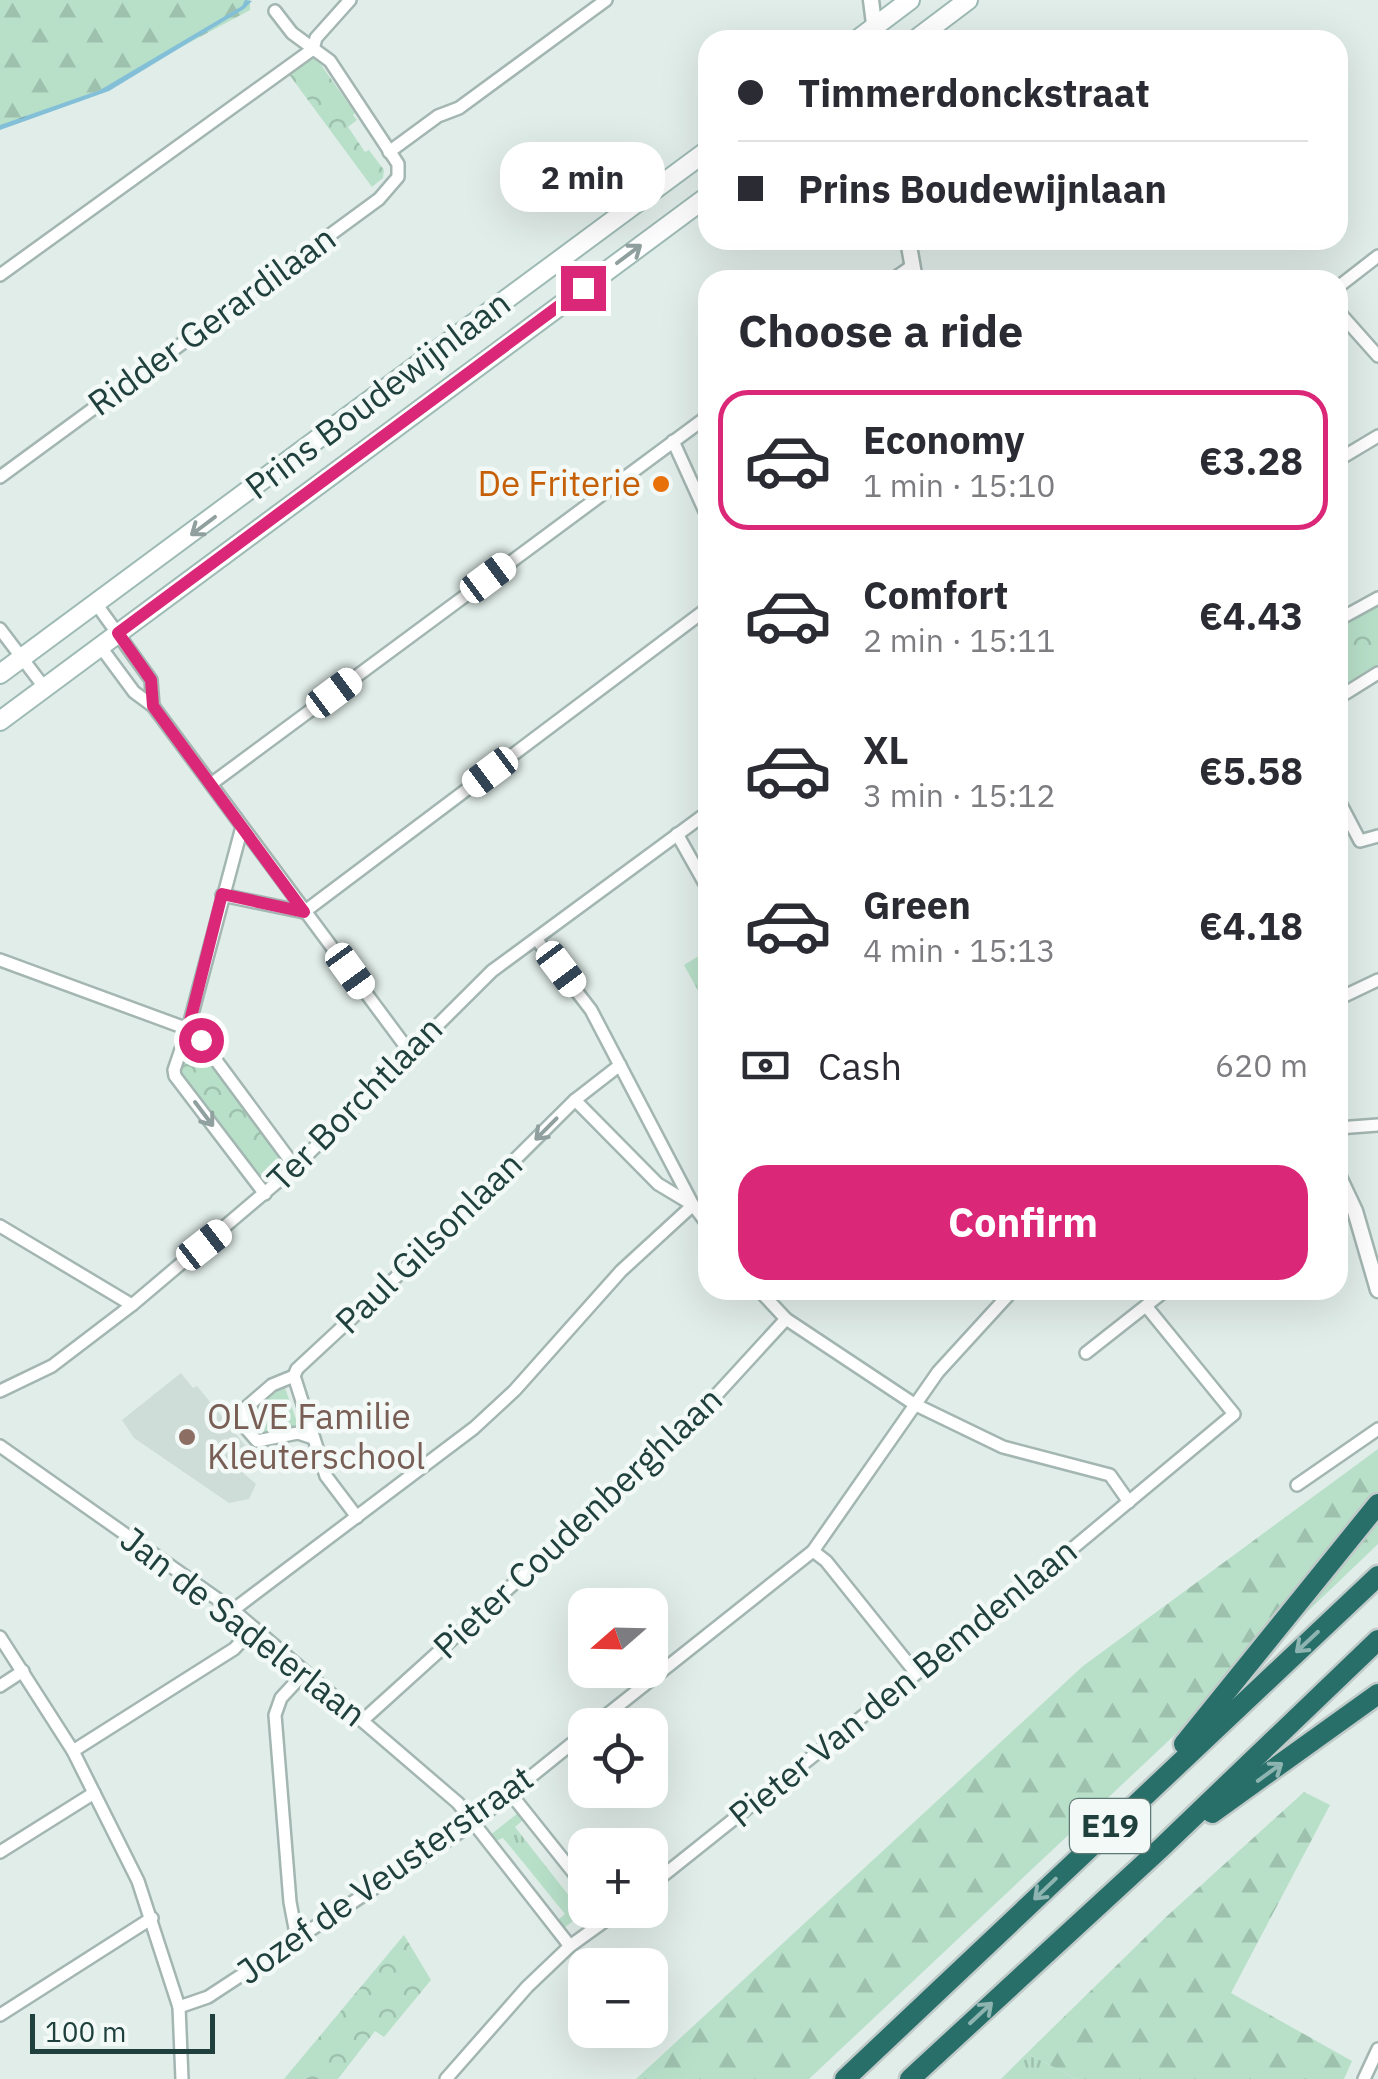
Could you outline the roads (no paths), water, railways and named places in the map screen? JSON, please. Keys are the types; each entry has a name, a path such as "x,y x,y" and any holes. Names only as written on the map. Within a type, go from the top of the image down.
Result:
{"highway":[{"path":"1162,1776 1206,1714 1378,1504"},
{"name":"E19","path":"845,2079 1378,1576"},
{"name":"E19","path":"910,2079 1161,1848 1378,1640"},
{"path":"1161,1848 1378,1694"}],"main road":[{"path":"879,30 910,0"},
{"path":"928,30 968,0"},
{"name":"Prins Boudewijnlaan","path":"0,674 698,157"},
{"name":"Prins Boudewijnlaan","path":"0,721 100,646 120,636 698,203"}],"street":[{"path":"0,275 312,49 316,38 350,0"},
{"path":"274,11 292,34 330,61 388,152 438,116 459,108 606,0"},
{"path":"871,0 875,30"},
{"name":"Ridder Gerardilaan","path":"0,478 378,198 398,178 398,164 388,152"},
{"path":"1348,280 1378,256"},
{"path":"1348,322 1378,356"},
{"path":"211,784 698,423"},
{"path":"1348,454 1378,436"},
{"path":"674,441 698,495"},
{"path":"1348,614 1378,598"},
{"path":"97,605 151,680 153,706"},
{"path":"222,894 304,912 698,616"},
{"path":"0,628 44,688"},
{"path":"100,646 134,692 153,706 409,1051"},
{"path":"1348,692 1378,673"},
{"path":"1348,818 1360,841 1378,836"},
{"name":"Ter Borchtlaan","path":"0,1391 52,1366 132,1304 295,1167 492,971 698,819"},
{"path":"242,827 175,1076 265,1194"},
{"path":"677,834 698,871"},
{"path":"537,940 592,1010 698,1212"},
{"path":"0,960 188,1029 201,1040 295,1167"},
{"path":"1348,993 1378,980"},
{"name":"Paul Gilsonlaan","path":"314,1438 289,1434 257,1441 242,1420 242,1411 272,1385 294,1376 576,1100 620,1065"},
{"path":"576,1100 658,1184 693,1206"},
{"path":"1348,1127 1378,1125"},
{"path":"1348,1196 1378,1290"},
{"path":"233,1610 474,1428 502,1403 622,1271 693,1206"},
{"path":"0,1226 132,1304"},
{"path":"768,1300 786,1319 914,1404 1002,1447 1110,1475 1129,1502"},
{"path":"615,1708 812,1551 938,1372 1004,1300"},
{"path":"1086,1353 1154,1300"},
{"name":"Pieter Van den Bemdenlaan","path":"668,1872 1234,1414 1146,1306"},
{"name":"Pieter Coudenberghlaan","path":"363,1720 688,1427 786,1319"},
{"path":"294,1376 326,1476 357,1517"},
{"path":"1297,1485 1378,1429"},
{"name":"Jan de Sadelerlaan","path":"0,1446 233,1610 458,1803 570,1946"},
{"path":"812,1551 826,1561 916,1672"},
{"path":"73,1751 234,1649 254,1628"},
{"path":"0,1637 73,1751 138,1881 179,2007 182,2079"},
{"path":"0,1686 23,1671"},
{"path":"297,1940 290,1902 275,1715 281,1698 305,1672"},
{"name":"Jozef de Veusterstraat","path":"179,2007 208,1997 472,1824 568,1747"},
{"path":"0,1852 94,1793"},
{"path":"510,1794 568,1866"},
{"path":"0,2014 152,1918"},
{"path":"446,2079 527,1987 592,1928"},
{"path":"1364,2079 1378,2049"}],"water":[{"path":"245,0 252,1 109,91 0,130 0,125 100,90 242,6"}],"place":[{"name":"De Friterie","path":"661,484"},
{"name":"OLVE Familie Kleuterschool","path":"187,1437"}]}
